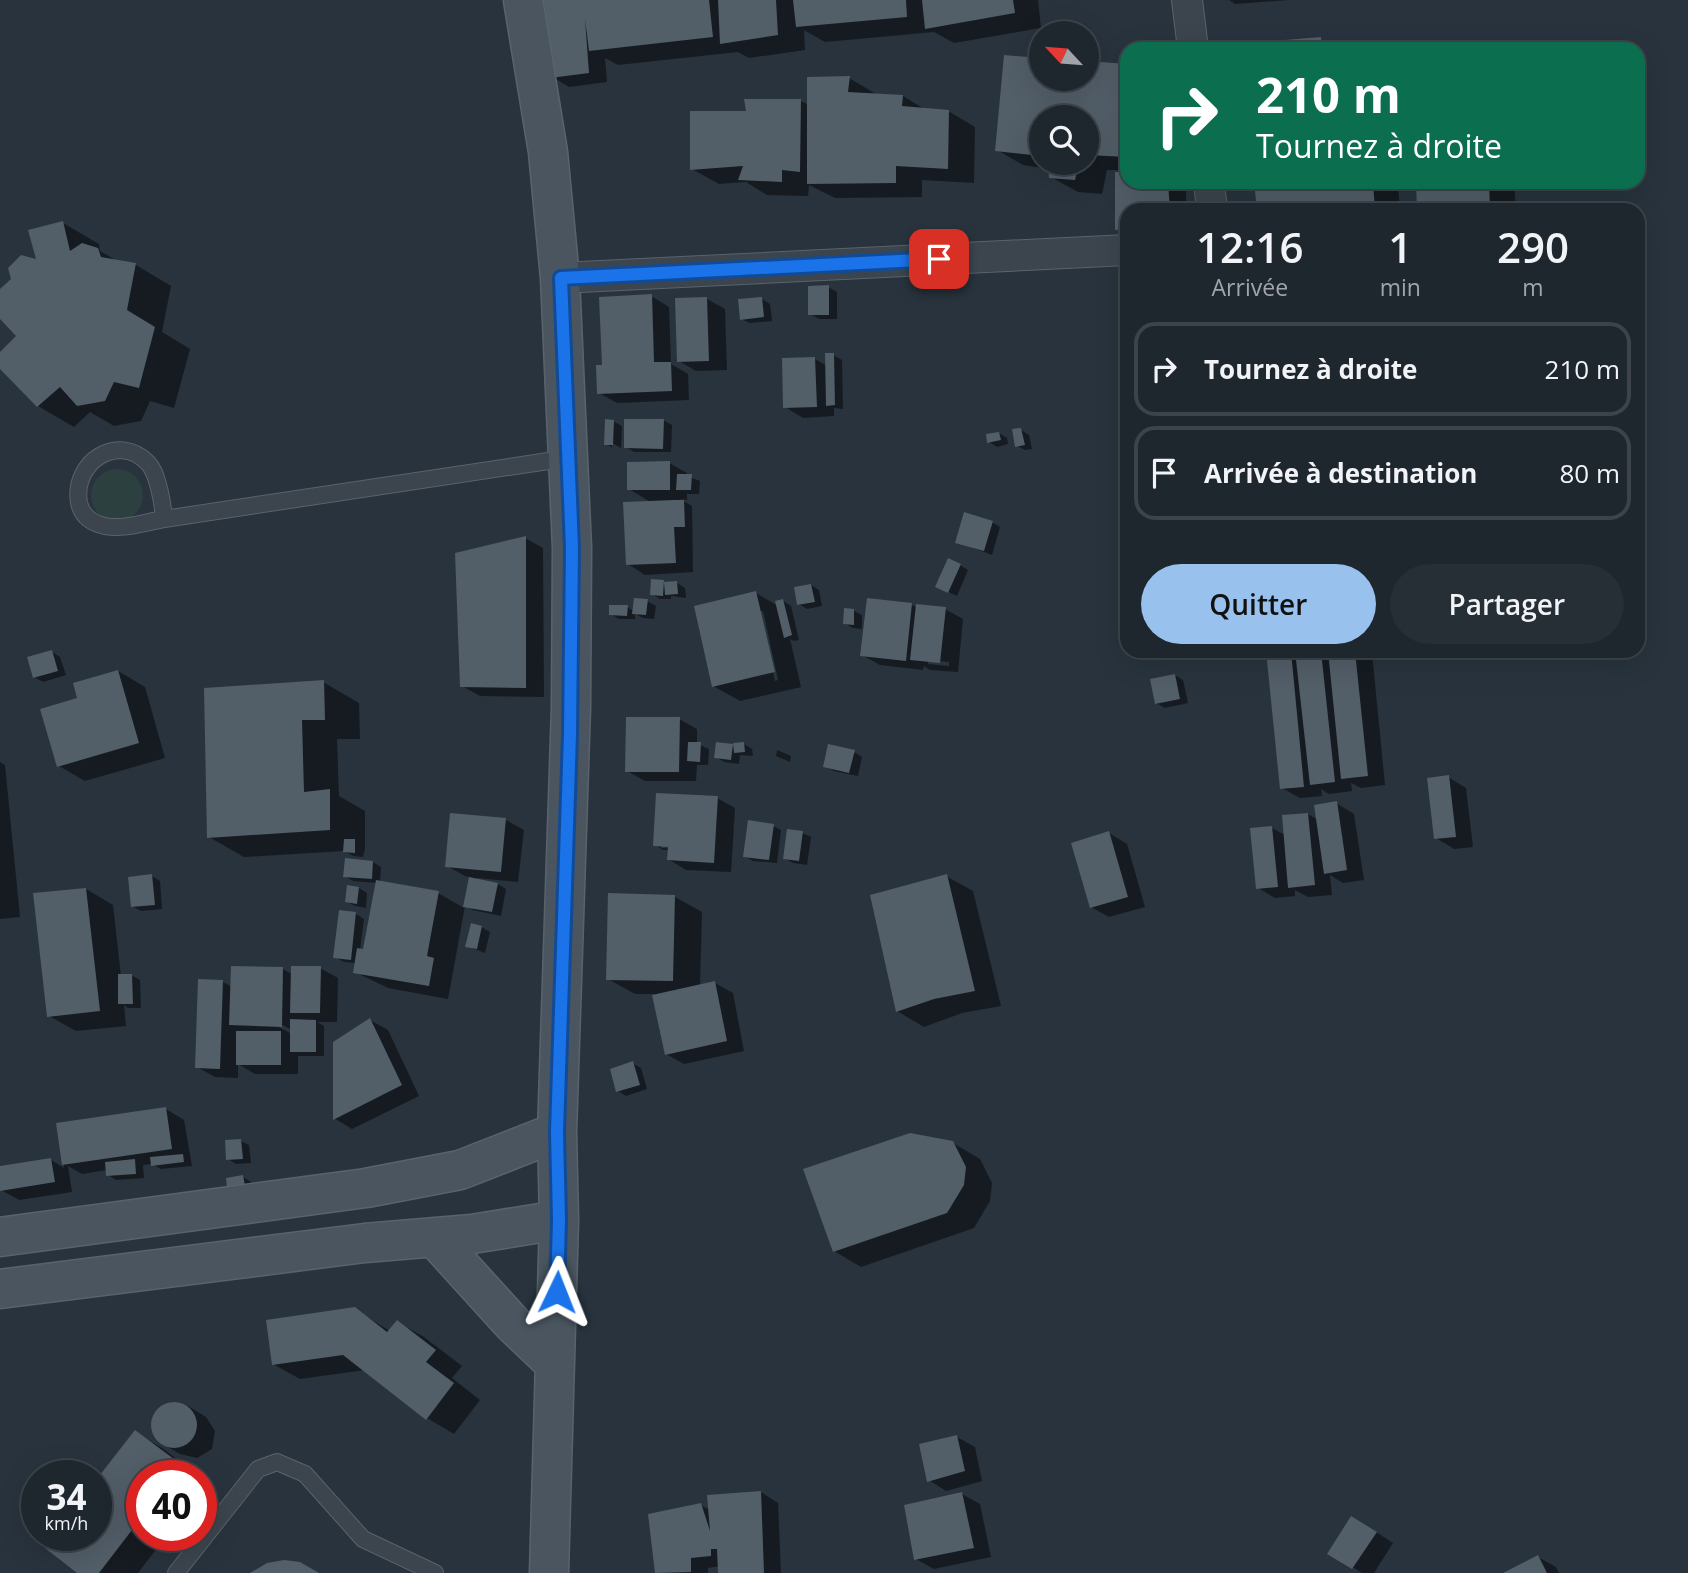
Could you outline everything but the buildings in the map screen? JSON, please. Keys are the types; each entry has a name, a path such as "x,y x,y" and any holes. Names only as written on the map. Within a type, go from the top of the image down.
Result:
{"street":[{"path":"523,0 548,152 561,278 572,548 571,708 557,1132 559,1220 549,1573"},
{"path":"1186,0 1192,42"},
{"path":"561,278 1120,250"},
{"path":"0,1237 366,1188 460,1170 557,1132"},
{"path":"0,1289 365,1243 472,1234 559,1220"},
{"path":"434,1237 512,1323 555,1364"}],"lane":[{"path":"164,519 163,502 150,464 134,454 122,450 99,455 83,471 78,495 80,508 87,519 107,527 164,519 568,458"},
{"path":"176,1573 258,1469 277,1462 305,1474 363,1539 435,1573"}],"green space":[{"path":"117,469 136,476 143,495 136,514 117,521 98,514 91,495 98,476"}],"route":[{"path":"557,1292 557,1132 567,864 572,548 561,278 939,259"}]}
